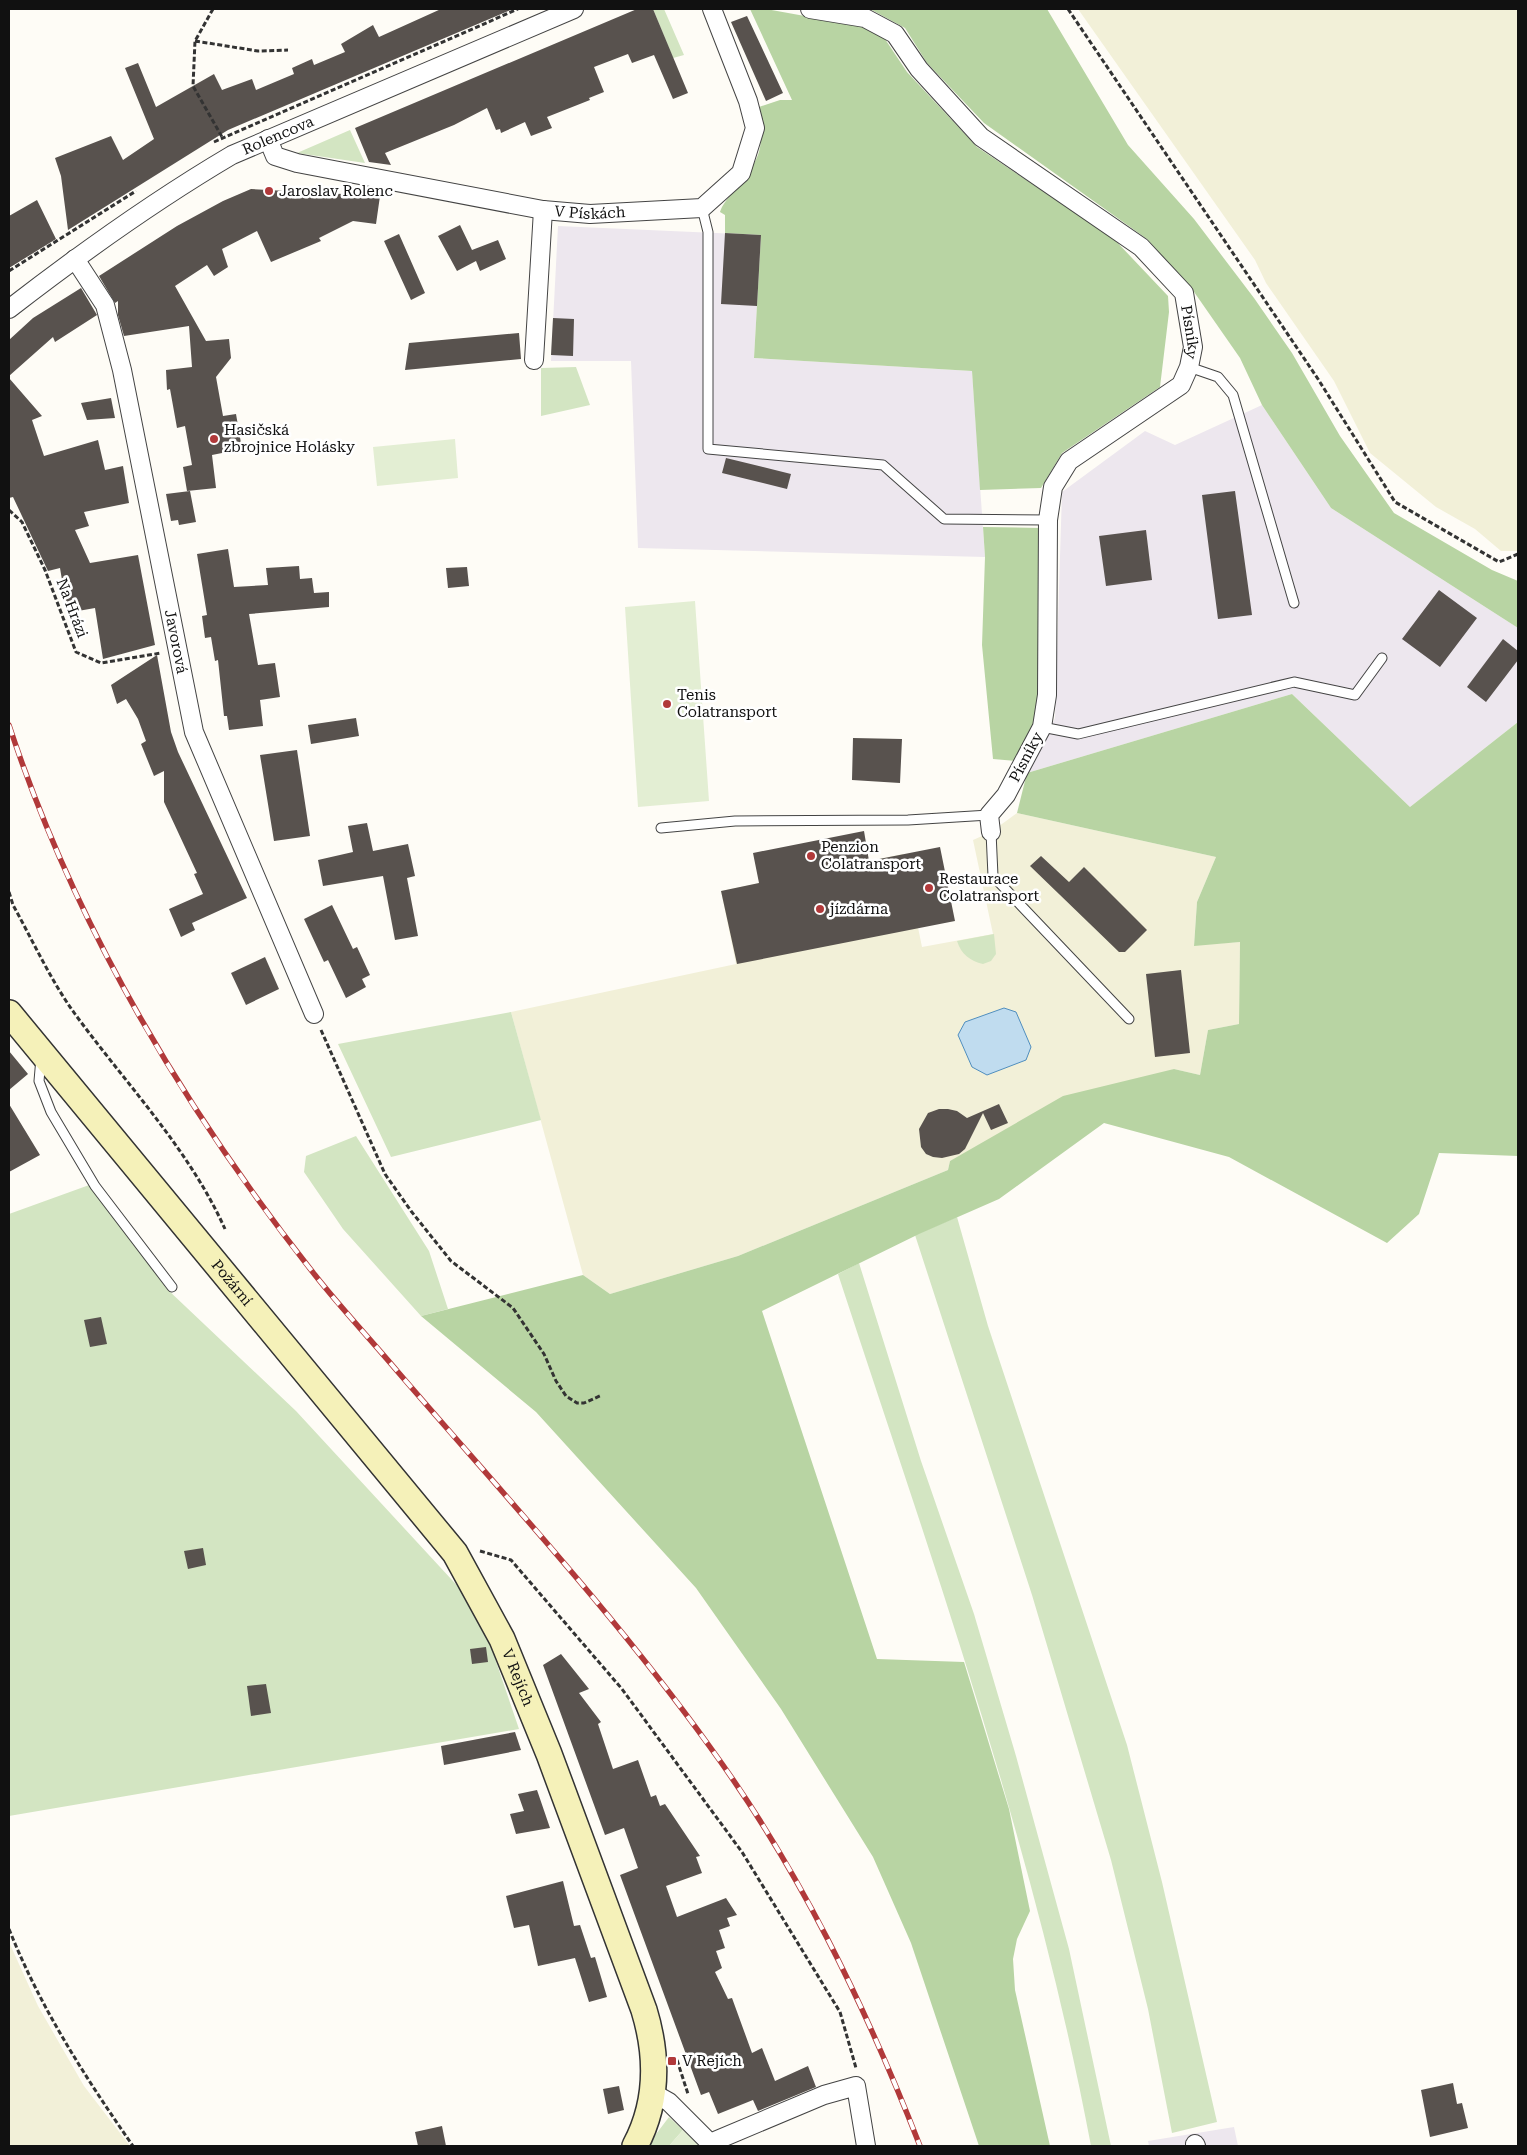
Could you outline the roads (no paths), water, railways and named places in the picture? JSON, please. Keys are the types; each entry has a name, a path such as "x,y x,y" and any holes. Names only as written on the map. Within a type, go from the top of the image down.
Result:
{"street":[{"name":"Rolencova","path":"9,309 75,259 200,174 232,155 574,9"},
{"path":"702,208 741,173 755,128 748,101 712,9"},
{"name":"Písníky","path":"810,9 865,18 895,34 919,69 982,137 1141,247 1184,293 1193,346 1189,367 1181,385 1069,461 1053,487 1048,520 1047,695 1042,727 1006,795 989,815"},
{"name":"V Pískách","path":"268,139 276,156 297,163 543,210 590,214 702,208"},
{"path":"534,360 543,210"},
{"name":"Javorová","path":"75,259 105,304 122,370 194,732 314,1014"},
{"path":"989,815 991,832"},
{"name":"Požární","path":"9,1013 463,1550"},
{"name":"V Rejích","path":"463,1550 549,1754 644,2010 654,2057 653,2093 644,2126 635,2146"},
{"path":"653,2093 669,2102 710,2143 824,2095 856,2086 866,2146"}],"lane":[{"path":"702,208 708,232 708,450 883,464 944,518 1048,520"},
{"path":"1189,367 1218,377 1233,396 1294,603"},
{"path":"1042,727 1078,734 1294,682 1355,695 1382,658"},
{"path":"661,828 735,821 908,820 989,815"},
{"path":"991,832 993,876 1129,1019"},
{"path":"42,1052 39,1081 51,1112 95,1186 172,1287"}],"water":[{"path":"1004,1008 1016,1012 1031,1047 1026,1060 987,1075 972,1067 958,1035 965,1022"}],"railway":[{"path":"9,725 36,800 66,872 100,944 178,1081 221,1147 315,1275 597,1603 674,1698 710,1747 773,1841 828,1939 876,2041 920,2146"}],"place":[{"name":"Jaroslav Rolenc","path":"269,191"},
{"name":"Hasičská zbrojnice Holásky","path":"214,439"},
{"name":"Tenis Colatransport","path":"667,704"},
{"name":"Penzion Colatransport","path":"811,856"},
{"name":"Restaurace Colatransport","path":"929,888"},
{"name":"jízdárna","path":"820,909"},
{"name":"V Rejích","path":"672,2061"}]}
